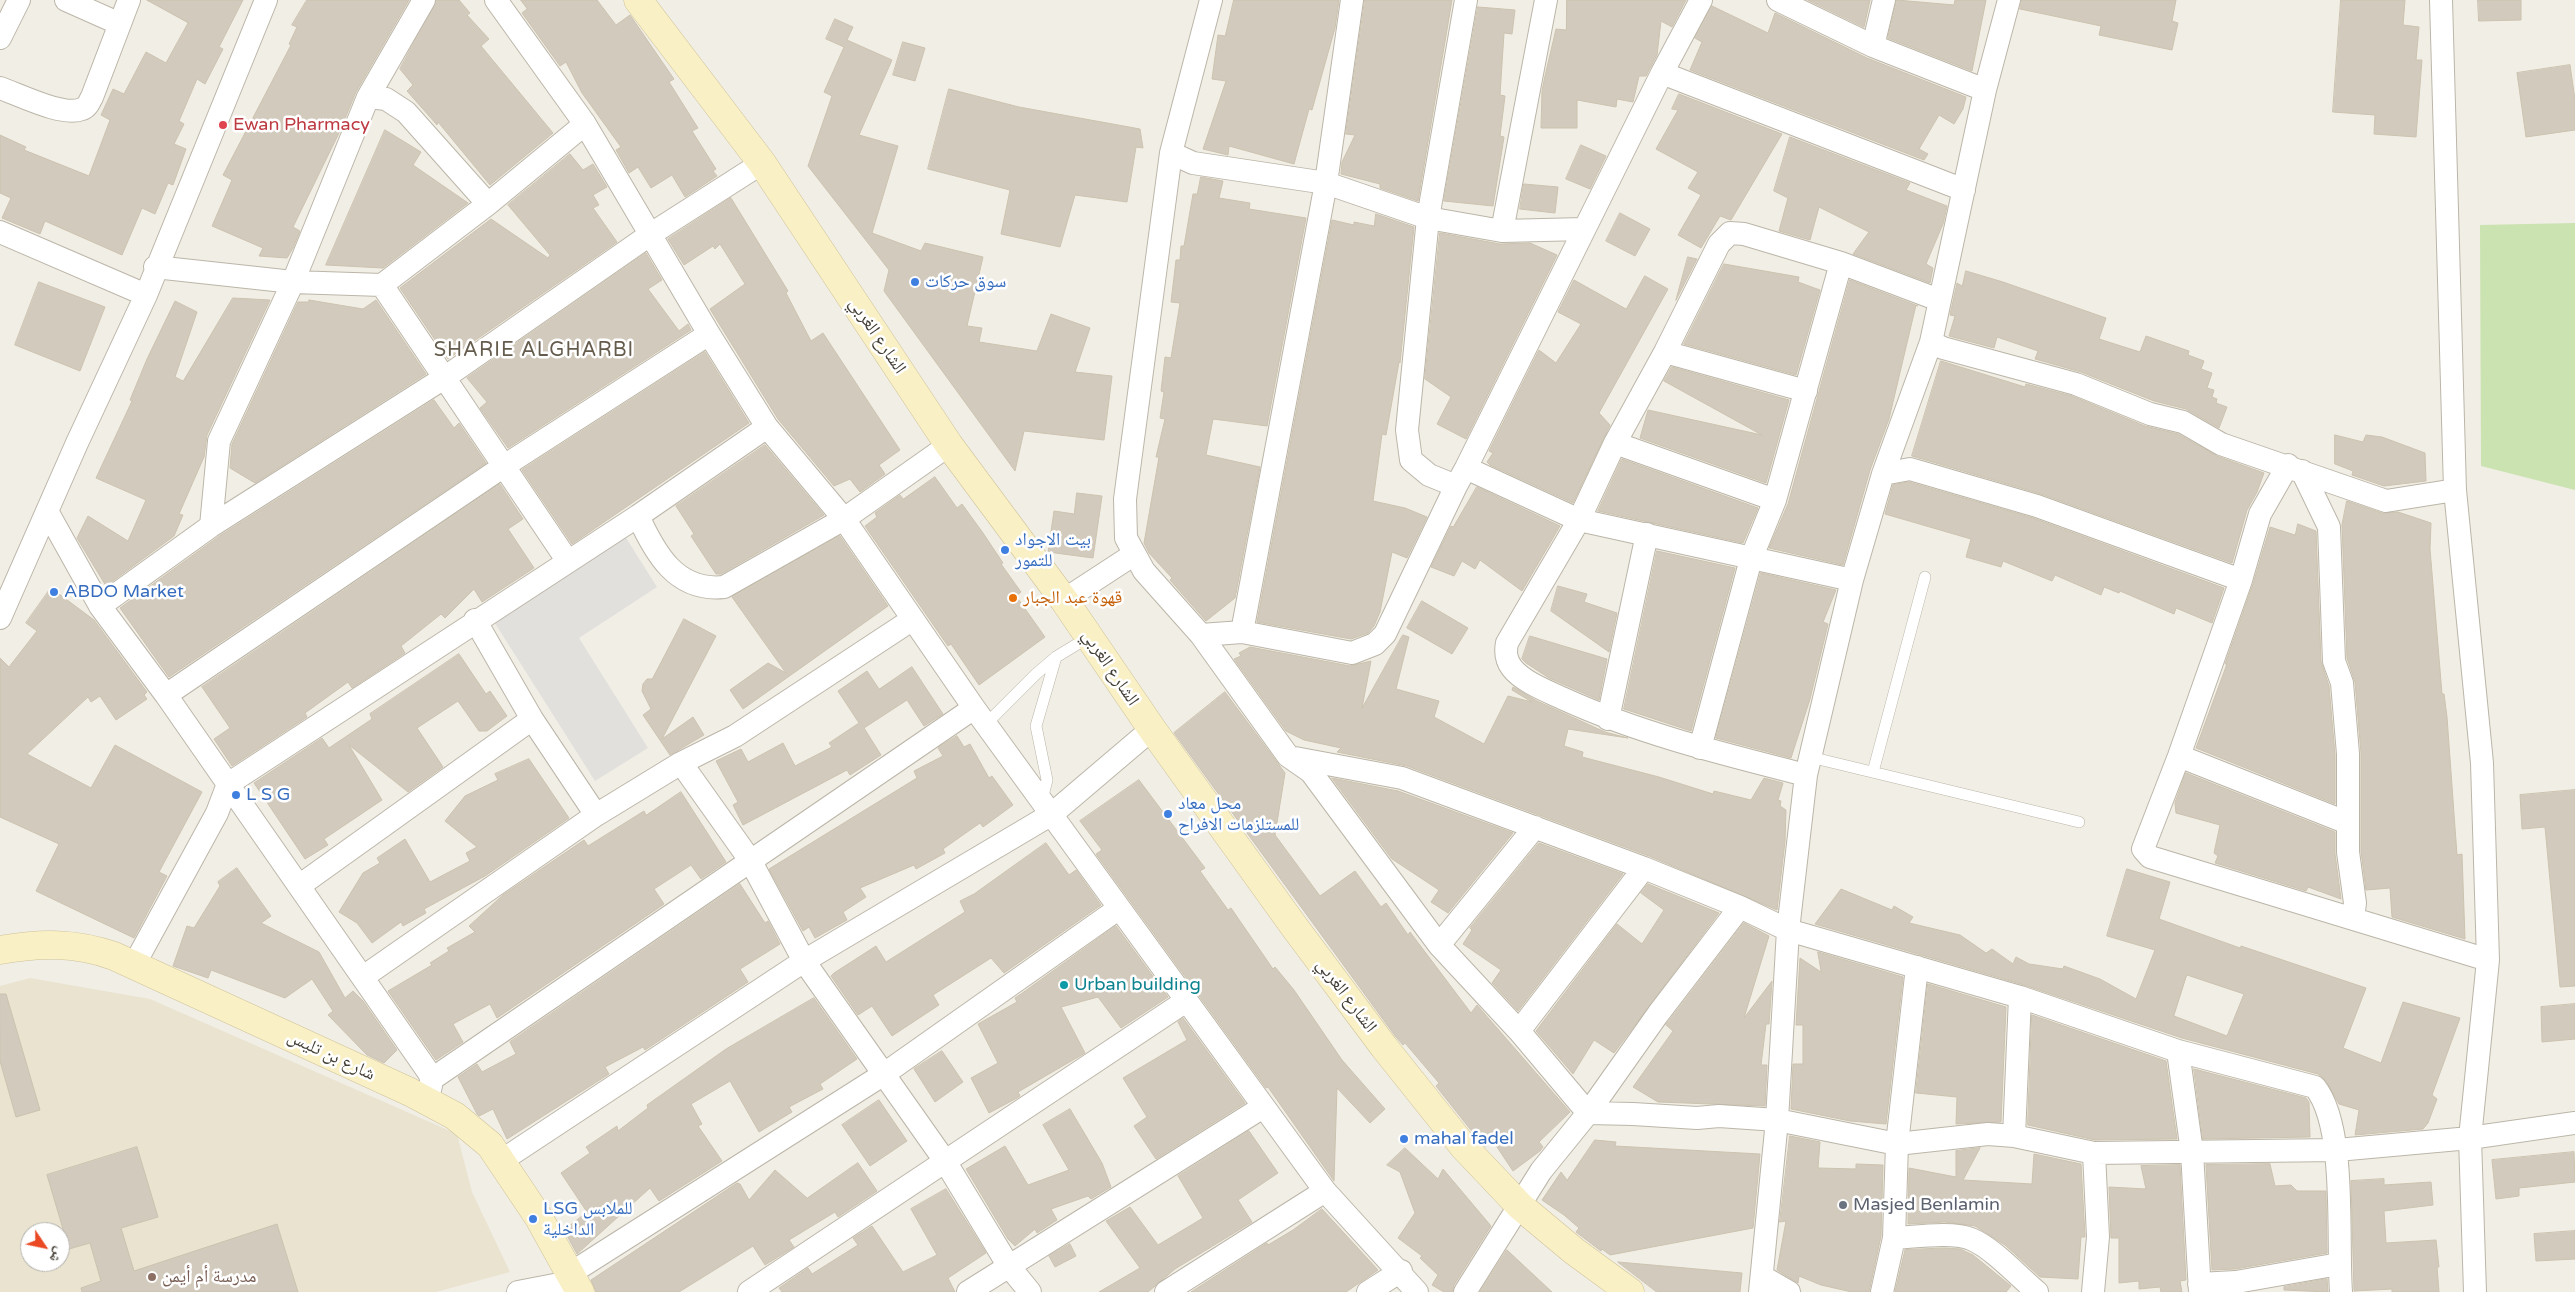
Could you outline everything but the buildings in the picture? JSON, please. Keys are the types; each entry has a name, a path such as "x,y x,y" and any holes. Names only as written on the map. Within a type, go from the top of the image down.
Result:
{"street":[{"path":"0,38 19,0"},
{"path":"66,0 120,24"},
{"path":"0,88 64,110 82,109 88,105 129,0"},
{"path":"0,618 146,295 155,267 266,0"},
{"path":"211,526 219,441 293,282 368,97 424,0"},
{"path":"496,0 585,124 767,428 844,519 980,716 1118,909 1325,1192 1400,1271 1417,1292"},
{"name":"الشارع الغربي","path":"638,0 762,163 949,445 1064,600 1152,729 1292,925 1384,1048 1463,1146 1520,1206 1574,1251 1630,1292"},
{"path":"1211,0 1171,153 1125,499 1126,538 1133,555 1144,571 1201,635 1288,756 1311,772 1439,945 1519,1031 1588,1113 1697,1118 1719,1116 1777,1120 1897,1144 1988,1134 2014,1136 2094,1153 2336,1150 2470,1138 2575,1123"},
{"path":"1242,632 1326,183 1352,0"},
{"path":"1466,0 1428,218 1407,430 1407,448 1411,460 1419,469 1461,477 1579,520 1852,580"},
{"path":"1502,231 1546,0"},
{"path":"1201,635 1242,632 1352,653 1375,644 1385,634 1584,229 1662,73 1701,0"},
{"path":"1778,0 1873,46 1985,90"},
{"path":"1873,46 1884,0"},
{"path":"1789,1292 1761,1285 1777,1120 1788,930 1808,766 1852,580 1883,474 1931,342 1985,90 2009,0"},
{"path":"2441,0 2455,490 2482,763 2488,960 2470,1138 2475,1292"},
{"path":"1662,73 1964,190"},
{"path":"368,97 386,99 406,112 488,204"},
{"path":"155,267 293,282 382,285 488,204 585,124"},
{"path":"1171,153 1193,163 1326,183 1428,218 1502,231 1584,229"},
{"path":"100,606 211,526 444,378 651,234 762,163"},
{"path":"0,232 146,295"},
{"path":"1808,766 1700,748 1608,719 1548,692 1516,673 1507,660 1507,643 1579,520 1615,443 1665,352 1719,244 1730,233 1744,234 1841,264 1939,300"},
{"path":"1700,748 1751,559 1775,500 1841,264"},
{"path":"382,285 566,560"},
{"path":"166,695 504,466 709,334"},
{"path":"1931,342 2076,384 2150,414 2183,422 2221,444 2386,501 2455,490"},
{"path":"1665,352 1806,390"},
{"path":"134,965 217,813 228,784 566,560 638,516 767,428"},
{"path":"1615,443 1775,500"},
{"path":"638,516 651,543 674,573 691,584 707,589 724,588 844,519 949,445"},
{"path":"1883,474 1910,468 2037,506 2241,580"},
{"path":"2295,468 2260,514 2241,580 2179,756 2143,849 2150,857 2488,960"},
{"path":"2295,468 2329,527 2334,661 2342,683 2348,754 2348,852 2354,903 2353,918"},
{"path":"47,511 100,606 166,695 363,977 429,1089 750,860 980,716"},
{"path":"1608,719 1647,534"},
{"path":"1064,600 1133,555"},
{"path":"363,977 596,815 681,763 735,736 913,619"},
{"path":"475,620 532,719 596,815"},
{"path":"299,886 532,719"},
{"path":"501,1161 804,961 1047,808 1152,729"},
{"path":"1288,756 1402,778 1644,868 1740,907 1788,930 2020,997 2178,1051 2315,1087 2324,1098 2336,1150 2341,1292"},
{"path":"2179,756 2348,823"},
{"path":"681,763 750,860 804,961 945,1161 1008,1266 1030,1292"},
{"path":"1439,945 1535,827"},
{"path":"1519,1031 1644,868"},
{"path":"1465,1292 1541,1171 1588,1113 1658,1014 1740,907"},
{"path":"518,1292 575,1282 884,1074 1118,909"},
{"name":"شارع بن تليس","path":"0,950 32,944 66,944 94,948 429,1089 490,1145 575,1282"},
{"path":"1882,1292 1894,1238 1897,1144 1916,967"},
{"path":"2014,1136 2020,997"},
{"path":"748,1292 1186,1001"},
{"path":"2178,1051 2192,1152 2200,1288 2339,1264"},
{"path":"968,1292 1263,1107"},
{"path":"2093,1292 2098,1237 2094,1153"},
{"path":"1166,1292 1325,1192"},
{"path":"1894,1238 1952,1236 1969,1238 1983,1245 2037,1292"},
{"path":"1368,1292 1400,1271"}],"lane":[{"path":"1872,772 1925,577"},
{"path":"980,716 1056,657 1089,637"},
{"path":"1047,808 1047,780 1036,726 1056,657"},
{"path":"1808,766 1872,772 2079,822"}],"shaded area":[{"path":"623,533 657,587 579,638 648,748 595,781 491,617"},
{"path":"30,978 150,999 457,1134 472,1192 510,1272 436,1292 0,1292 0,986"}],"green space":[{"path":"2575,223 2575,490 2481,466 2480,225"}],"place":[{"name":"Ewan Pharmacy","path":"223,125"},
{"name":"سوق حركات","path":"915,282"},
{"name":"بيت الاجواد للتمور","path":"1005,550"},
{"name":"ABDO Market","path":"54,592"},
{"name":"قهوة عبد الجبار","path":"1013,598"},
{"name":"L S G","path":"236,795"},
{"name":"محل معاد للمستلزمات الافراح","path":"1168,814"},
{"name":"Urban building","path":"1064,985"},
{"name":"mahal fadel","path":"1404,1139"},
{"name":"Masjed Benlamin","path":"1843,1205"},
{"name":"LSG للملابس الداخلية","path":"533,1219"},
{"name":"مدرسة أم أيمن","path":"152,1277"}],"district":[{"name":"SHARIE ALGHARBI","path":"534,351"}]}
